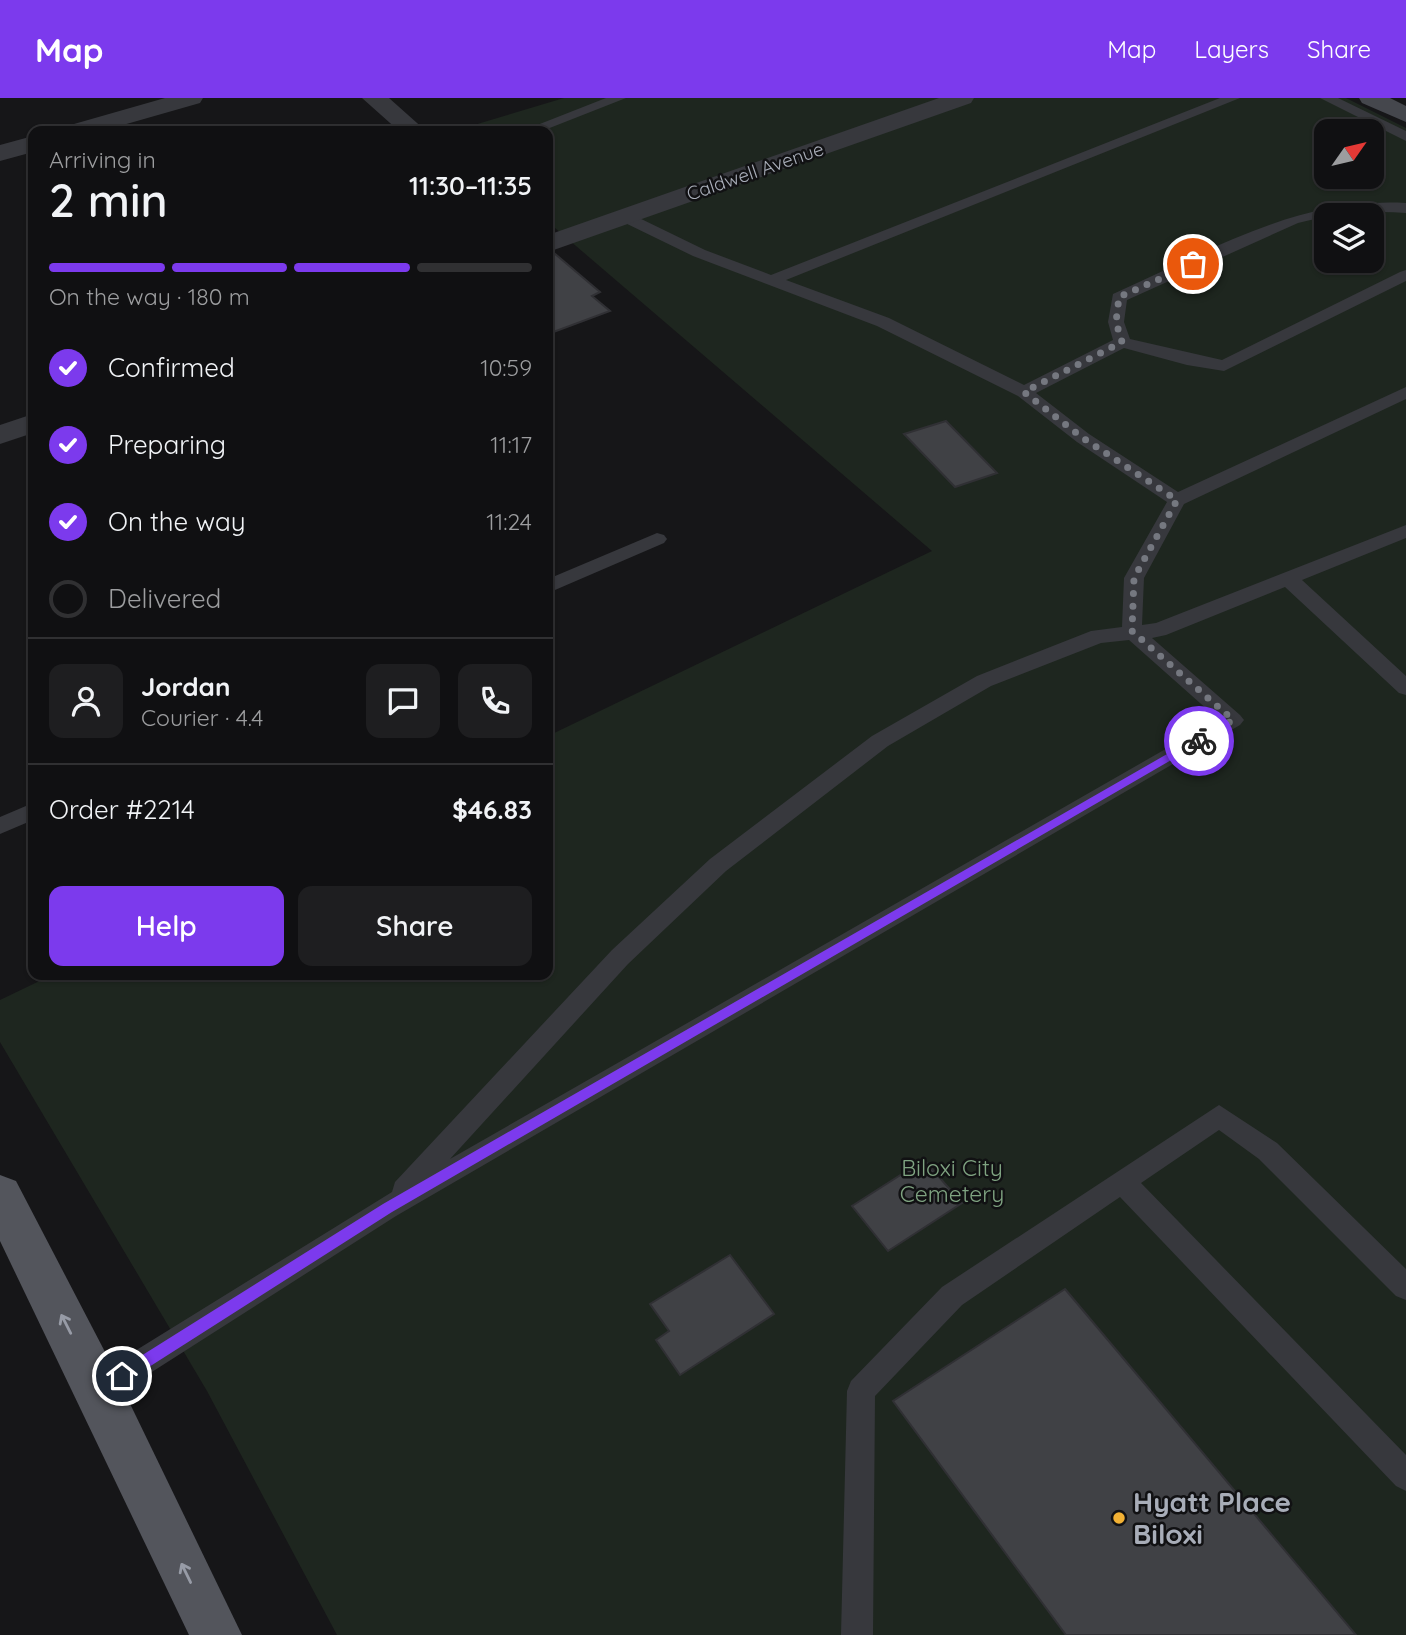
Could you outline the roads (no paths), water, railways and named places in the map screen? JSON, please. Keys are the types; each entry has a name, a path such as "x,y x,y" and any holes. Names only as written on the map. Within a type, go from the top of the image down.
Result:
{"main road":[{"path":"1371,98 1406,115"},
{"path":"0,1195 216,1635"}],"street":[{"path":"93,126 191,98"},
{"path":"374,98 408,126"},
{"name":"Caldwell Avenue","path":"553,242 962,98"},
{"path":"0,153 28,145"},
{"path":"0,435 28,425"}],"lane":[{"path":"543,126 619,98"},
{"path":"772,280 1233,98"},
{"path":"1327,98 1406,137"},
{"path":"1122,342 1116,322 1119,297 1292,220 1323,212 1371,206 1406,208"},
{"path":"625,217 699,253 883,322 1024,392 1083,438 1177,500"},
{"path":"1024,392 1122,342 1187,360 1224,366 1406,275"},
{"path":"1132,631 1134,578 1177,500 1406,392"},
{"path":"387,1208 620,957 718,865 880,741 984,681 1098,636 1158,630 1406,531"},
{"path":"553,585 657,539"},
{"path":"1289,579 1406,688"},
{"path":"98,1390 169,1348 387,1208 1144,775 1233,720 1132,631"},
{"path":"0,826 28,813"},
{"path":"857,1635 861,1391 951,1296 1219,1116 1268,1151 1406,1287"},
{"path":"1122,1181 1406,1476"}],"place":[{"name":"Hyatt Place Biloxi","path":"1119,1518"}],"park label":[{"name":"Biloxi City Cemetery","path":"952,1181"}]}
